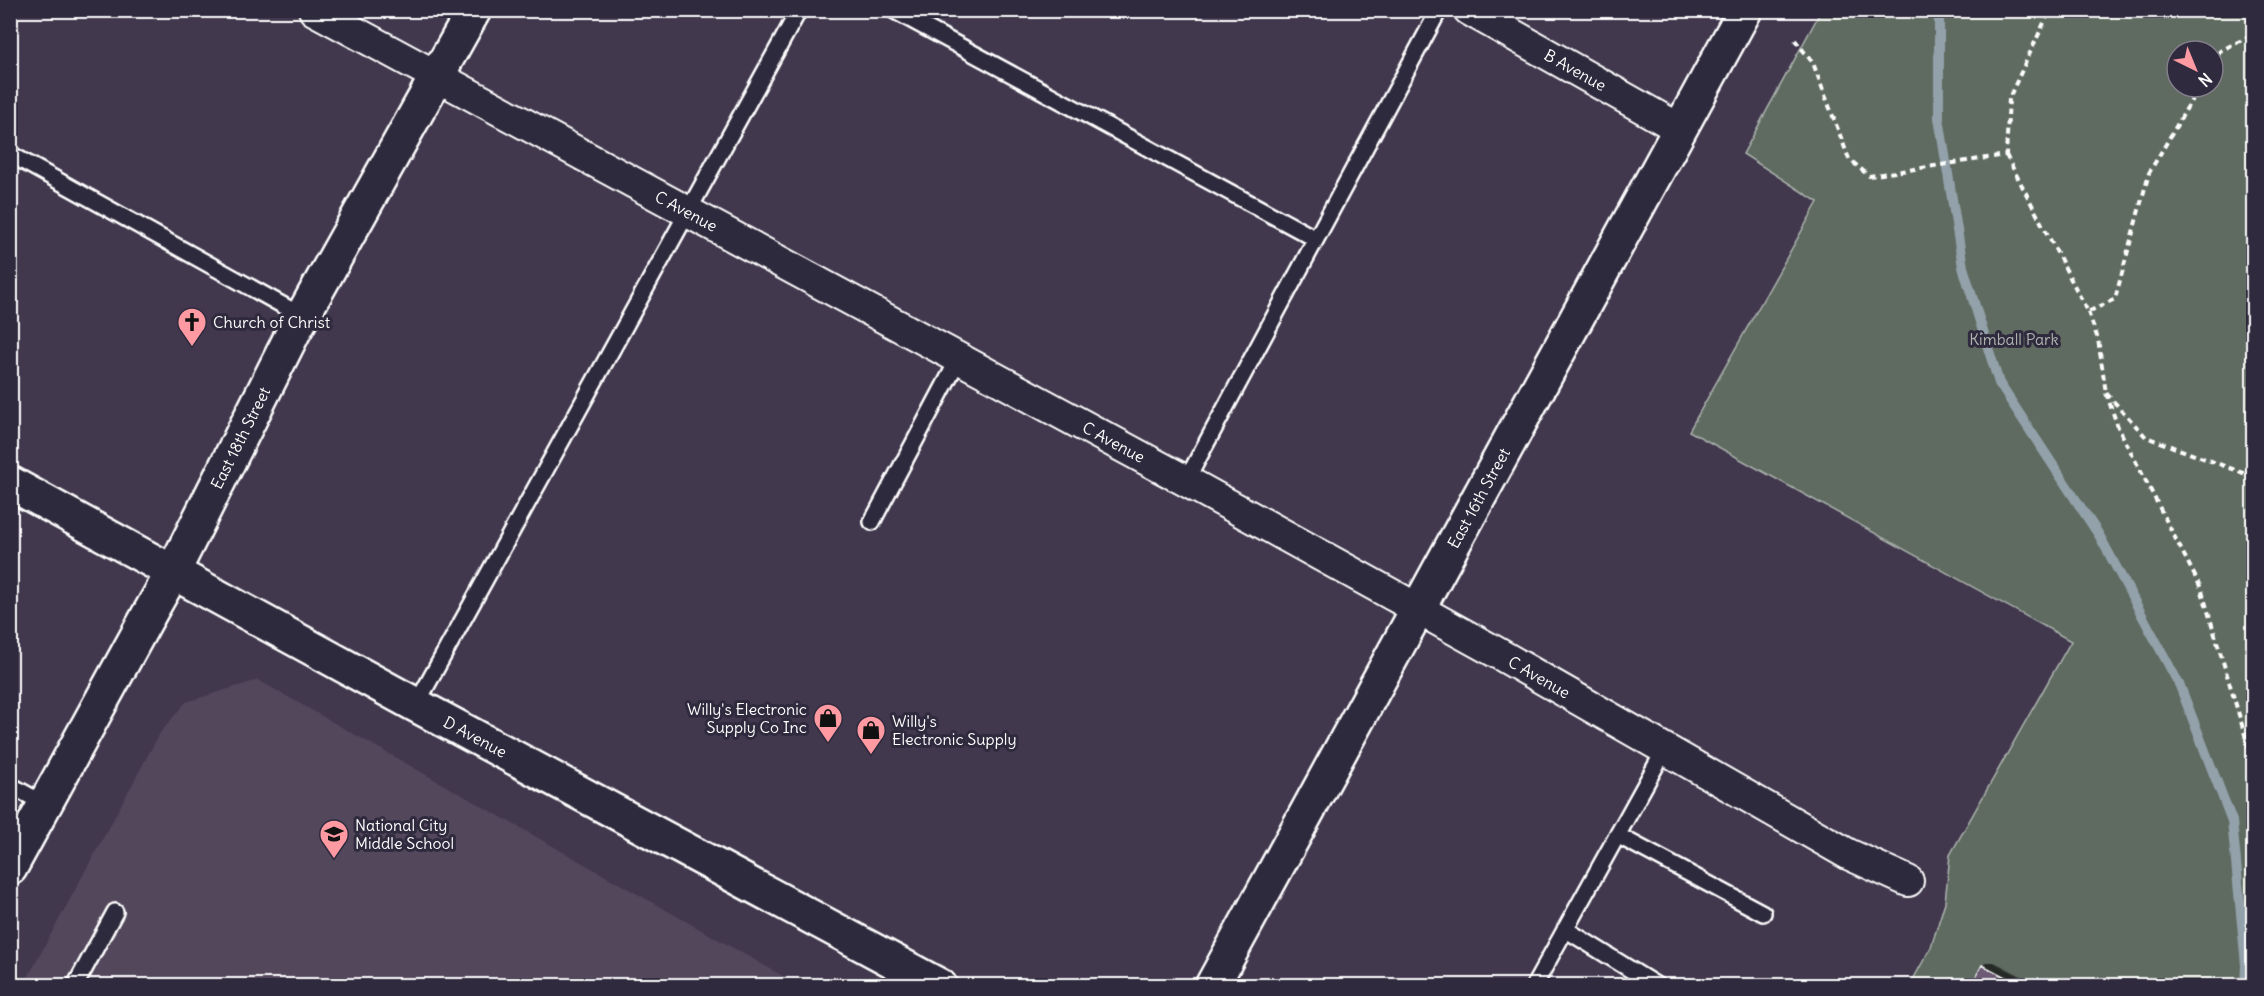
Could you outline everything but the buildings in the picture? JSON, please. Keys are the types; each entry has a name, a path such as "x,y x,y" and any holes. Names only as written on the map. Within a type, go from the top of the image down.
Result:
{"street":[{"name":"C Avenue","path":"314,10 346,18 437,78 1186,481 1418,609 1848,854 1908,880"},
{"name":"East 18th Street","path":"10,868 173,572 302,316 474,10"},
{"name":"B Avenue","path":"1469,10 1680,129"},
{"name":"East 16th Street","path":"1212,986 1745,10"},
{"name":"D Avenue","path":"10,483 416,705 940,986"}],"lane":[{"path":"416,705 686,211 799,10"},
{"path":"893,10 1316,239"},
{"path":"1186,481 1439,10"},
{"path":"10,153 302,316"},
{"path":"872,522 959,358"},
{"path":"1534,986 1665,749"},
{"path":"10,785 46,805"},
{"path":"1617,834 1763,913"},
{"path":"75,986 115,912"},
{"path":"1565,929 1657,986"}],"path":[{"path":"2050,10 2009,98 2006,155 2088,312 2098,339 2106,393 2118,427 2201,588 2253,765"},
{"path":"2225,48 2253,34"},
{"path":"1795,40 1813,63 1849,159 1869,176 1987,160 2006,155"},
{"path":"2088,312 2115,300 2149,173 2192,99"},
{"path":"2106,393 2146,437 2253,477"}],"shaded area":[{"name":"National City Middle School","path":"258,680 799,985 23,986 160,733 186,702"}],"green space":[{"name":"Kimball Park","path":"1821,11 2253,11 2253,985 1910,985 1931,947 1945,902 1950,855 2071,641 1689,431 1818,202 1743,154"}],"waterway":[{"path":"1939,10 1939,118 1963,267 1999,383 2099,535 2180,686 2232,821 2246,965 2245,986"}],"place":[{"name":"Church of Christ","path":"192,348"},
{"name":"Willy's Electronic Supply Co Inc","path":"828,744"},
{"name":"Willy's Electronic Supply","path":"871,756"},
{"name":"National City Middle School","path":"334,860"}]}
